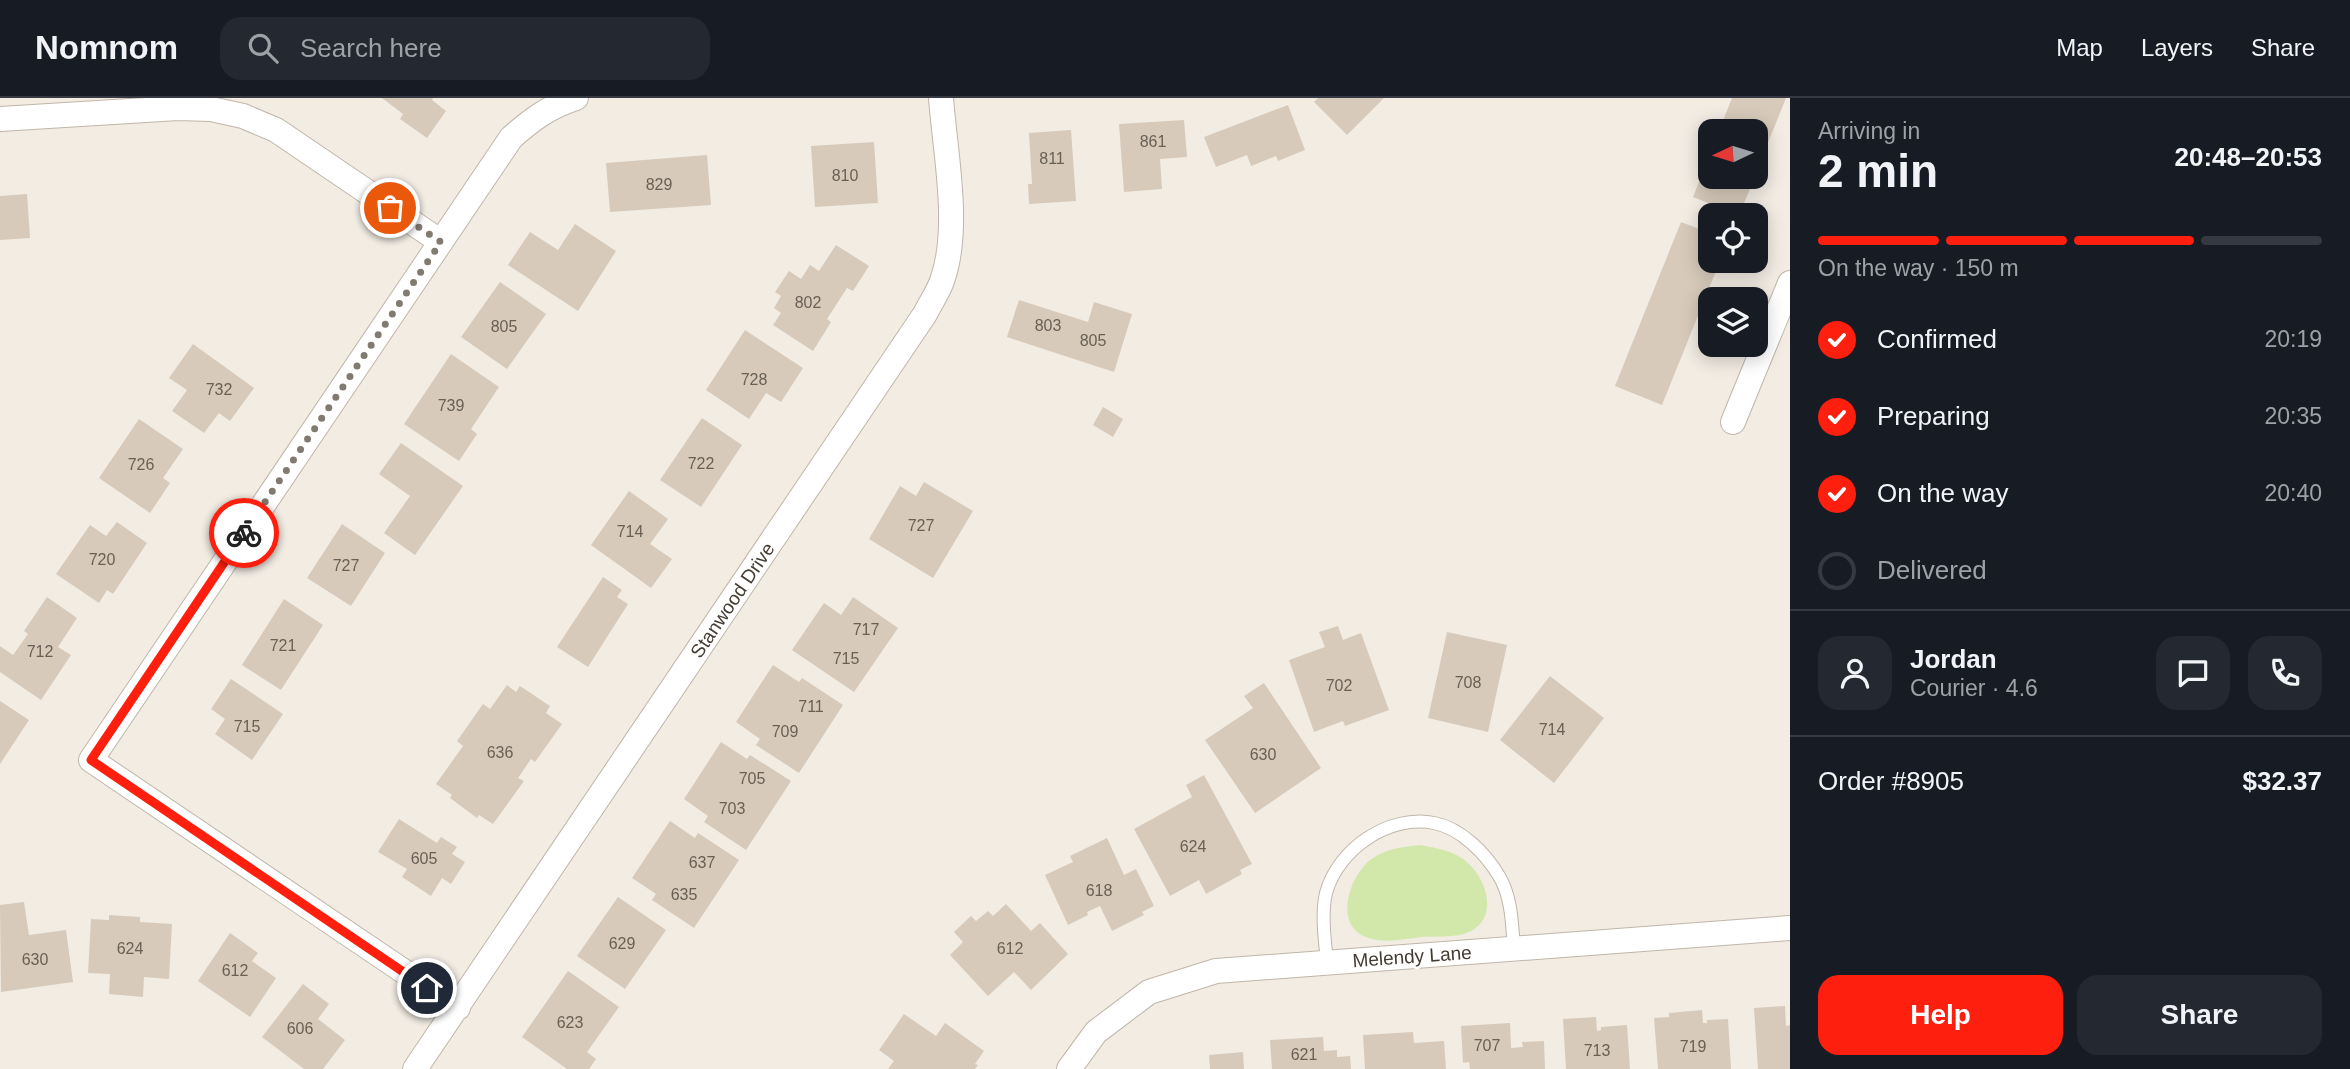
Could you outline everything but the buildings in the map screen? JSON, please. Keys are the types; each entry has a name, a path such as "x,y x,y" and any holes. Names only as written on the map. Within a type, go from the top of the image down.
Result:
{"street":[{"path":"458,1008 91,760 512,138 533,118 557,104 576,98"},
{"name":"Stanwood Drive","path":"415,1069 925,314 942,281 949,243 950,205 941,98"},
{"path":"0,119 178,108 211,109 243,116 276,131 441,242"},
{"path":"1733,422 1790,283"},
{"name":"Melendy Lane","path":"1069,1069 1096,1032 1149,992 1216,971 1790,928"}],"lane":[{"path":"1327,962 1324,927 1326,893 1340,864 1361,841 1387,828 1416,822 1435,823 1454,831 1483,853 1501,879 1511,911 1514,949"}],"green space":[{"path":"1420,845 1452,853 1469,864 1485,890 1487,910 1484,918 1469,932 1451,936 1384,941 1360,934 1352,926 1348,904 1350,892 1361,869 1387,851"}],"way so far":[{"path":"244,533 441,242 390,208"}],"route":[{"path":"244,533 91,760 427,988"}]}
